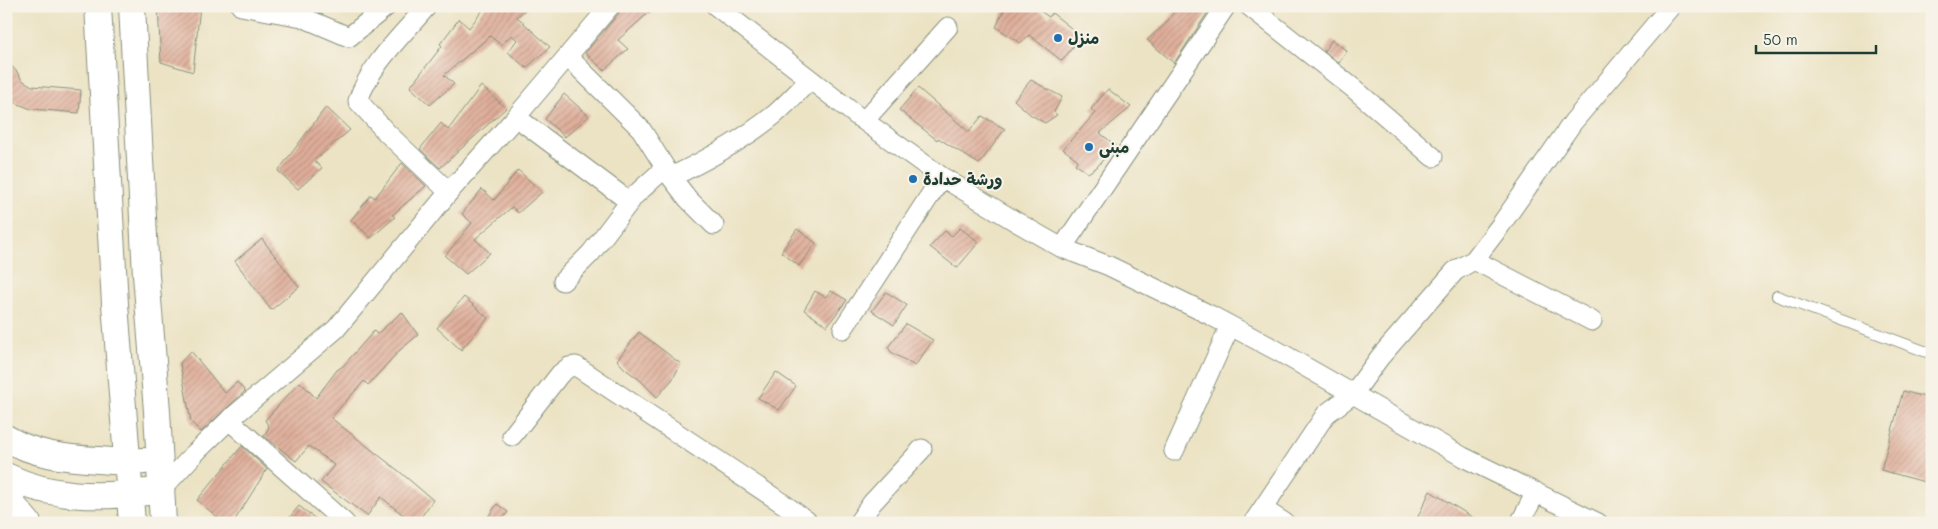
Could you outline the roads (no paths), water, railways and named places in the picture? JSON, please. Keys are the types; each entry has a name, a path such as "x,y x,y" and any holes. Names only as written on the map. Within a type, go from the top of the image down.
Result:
{"main road":[{"path":"98,6 115,304 129,463 132,523"},
{"path":"132,6 146,275 163,523"},
{"path":"6,438 18,445 48,455 129,463 160,458"},
{"path":"6,476 26,486 61,494 131,494 161,490"},
{"path":"6,497 28,523"}],"street":[{"path":"241,6 302,16 349,37 387,6"},
{"path":"427,6 380,61 361,91 358,101 449,192"},
{"path":"161,490 195,452 229,420 336,329 449,192 568,57 610,6"},
{"path":"716,6 810,80 942,178 1062,248 1163,290 1353,394 1463,457 1598,523"},
{"path":"1062,248 1226,6"},
{"path":"1249,6 1347,83 1433,158"},
{"path":"1285,523 1258,516 1303,445 1326,414 1353,394 1380,357 1454,271 1474,260 1573,122 1671,6"},
{"path":"864,121 948,27"},
{"path":"568,57 640,129 688,199 714,225"},
{"path":"563,280 591,253 630,202 668,172 711,156 750,132 774,114 810,80"},
{"path":"516,117 630,202"},
{"path":"843,329 942,178"},
{"path":"1474,260 1592,320"},
{"path":"1174,451 1230,326"},
{"path":"512,436 560,374 569,367 576,366 786,505 807,522"},
{"path":"229,420 345,523"},
{"path":"858,523 872,503 922,449"},
{"path":"160,458 195,452"},
{"path":"1520,523 1536,492"}],"lane":[{"path":"1777,296 1932,354"}],"place":[{"name":"منزل","path":"1058,38"},
{"name":"مبنى","path":"1089,147"},
{"name":"ورشة حدادة","path":"913,179"}]}
